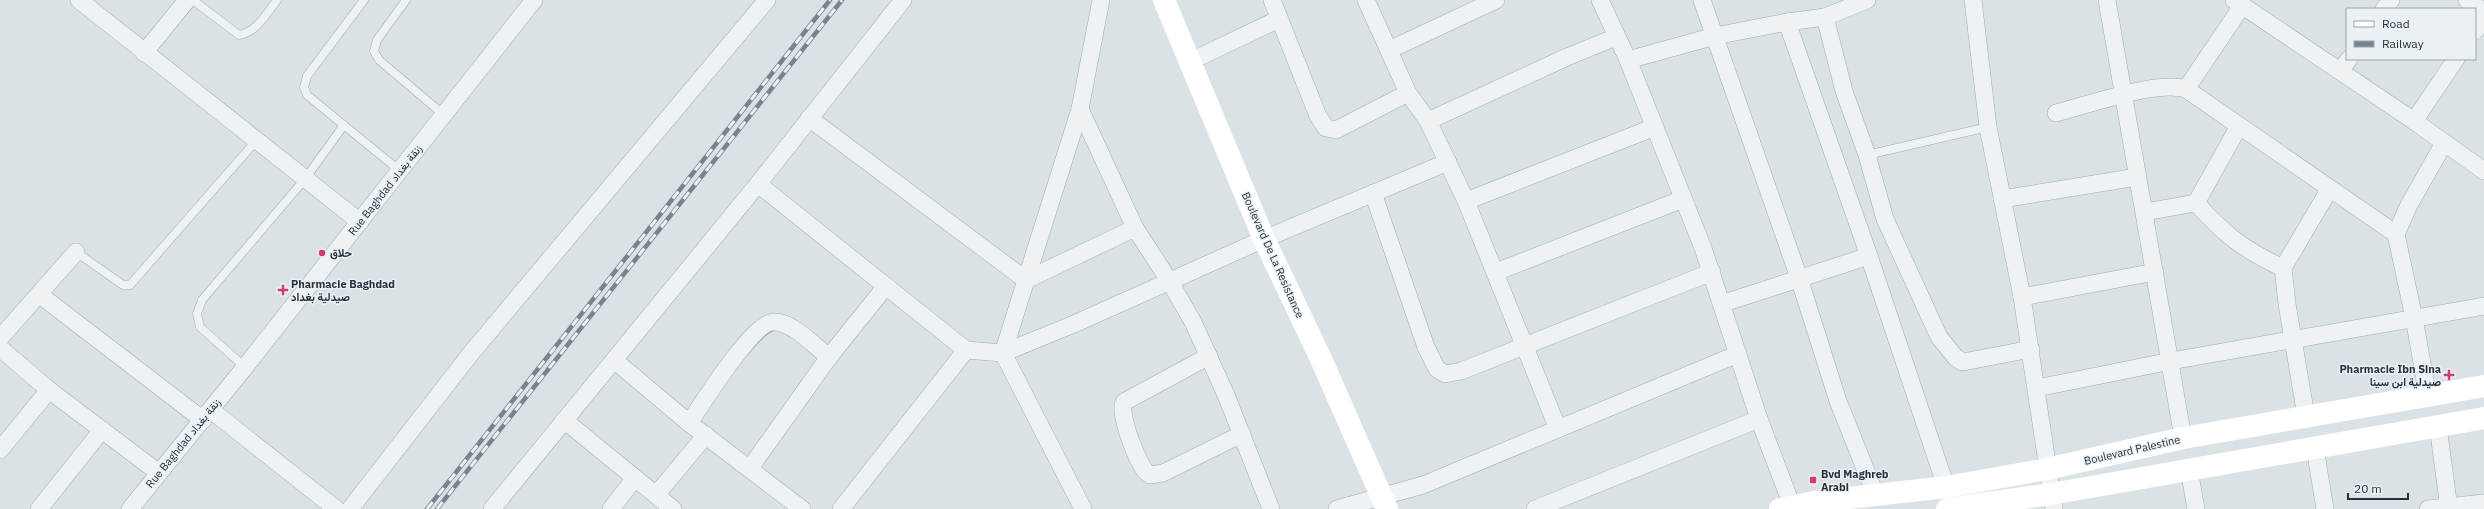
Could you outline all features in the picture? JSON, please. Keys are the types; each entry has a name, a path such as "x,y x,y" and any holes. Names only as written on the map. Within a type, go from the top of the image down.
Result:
{"street":[{"path":"79,0 144,53 360,222"},
{"path":"144,53 187,0"},
{"name":"Rue Baghdad زنقة بغداد","path":"130,509 207,415 534,0"},
{"path":"350,509 472,352 767,0"},
{"path":"492,509 758,184 903,0"},
{"path":"1083,509 1003,353 1080,110 1101,0"},
{"name":"Boulevard De La Resistance","path":"1164,0 1192,61 1264,239 1321,359 1384,503"},
{"path":"1272,0 1318,116 1326,128 1336,130 1408,93"},
{"path":"1366,0 1408,93 1428,121 1466,201 1496,272 1558,429"},
{"path":"1389,50 1496,0"},
{"path":"1600,0 1628,60 1712,272 1786,507"},
{"path":"1702,0 1799,278 1838,401 1856,503"},
{"path":"1628,60 1715,36 1787,22 1825,17 1863,0"},
{"path":"1973,0 1988,128 2031,349 2052,502"},
{"path":"2107,0 2137,177 2156,272 2183,438"},
{"path":"2385,8 2391,0"},
{"path":"2467,0 2484,12"},
{"path":"2186,89 2238,3 2344,65 2414,121 2484,172"},
{"path":"1825,17 1844,91 1867,155 1876,190 1897,247 1939,337 1956,358 1963,362 1971,362 2031,349"},
{"path":"2476,30 2484,18"},
{"path":"1192,61 1279,19"},
{"path":"1787,22 1869,256 1946,487"},
{"path":"1428,121 1567,57 1616,37"},
{"path":"2414,121 2455,60"},
{"path":"2056,113 2164,86 2175,86 2186,89 2330,190 2396,234"},
{"path":"1080,110 1134,228 1170,282 1209,356 1242,434 1271,509"},
{"path":"809,118 1026,280"},
{"path":"2196,203 2239,126"},
{"path":"1466,201 1655,127"},
{"path":"2428,397 2414,318 2396,234 2409,205 2444,143"},
{"path":"758,184 966,350 1003,353 1170,282 1264,239 1448,162"},
{"path":"2002,199 2137,177"},
{"path":"2306,416 2283,268 2330,190"},
{"path":"1373,193 1414,314 1437,369 1445,374 1461,371 1712,272"},
{"path":"1496,272 1683,199"},
{"path":"2145,212 2196,203"},
{"path":"2196,203 2217,226 2240,246 2283,268"},
{"path":"1026,280 1134,228"},
{"path":"0,338 40,295 76,252"},
{"path":"1721,304 1869,256"},
{"path":"2022,297 2156,272"},
{"path":"750,468 828,358 886,286"},
{"path":"40,295 336,509"},
{"path":"2037,388 2171,361 2484,306"},
{"path":"689,423 720,377 755,332 766,322 775,321 786,324 828,358"},
{"path":"0,348 50,390 159,473"},
{"path":"841,509 966,350"},
{"path":"1337,509 1384,503 1738,354"},
{"path":"1209,356 1124,402 1122,414 1142,469 1150,475 1163,473 1242,434"},
{"path":"614,360 689,423 802,509"},
{"name":"Boulevard Palestine","path":"1786,507 1856,503 2047,469 2183,438 2306,416 2428,397 2484,386"},
{"path":"0,450 50,390"},
{"path":"1948,509 2052,502 2189,469 2484,418"},
{"path":"1535,509 1759,419"},
{"path":"564,420 672,509"},
{"path":"2438,426 2448,507"},
{"path":"39,509 102,430"},
{"path":"656,496 706,435"},
{"path":"2315,448 2325,509"},
{"path":"2189,469 2196,509"},
{"path":"611,509 635,478"},
{"path":"2428,509 2484,503"}],"lane":[{"path":"193,0 239,35 248,33 254,28 277,0"},
{"path":"364,0 307,76 304,87 307,95 400,171"},
{"path":"406,0 377,40 374,51 379,60 444,115"},
{"path":"245,367 200,327 197,321 198,308 212,289 305,178 344,125"},
{"path":"1867,155 1988,128"},
{"path":"76,252 123,285 130,285 256,141"}],"railway":[{"path":"427,509 830,0"},
{"path":"437,509 842,0"}],"place":[{"name":"حلاق","path":"322,253"},
{"name":"Pharmacie Baghdad صيدلية بغداد","path":"283,290"},
{"name":"Pharmacie Ibn Sina صيدلية ابن سينا","path":"2449,375"},
{"name":"Bvd Maghreb Arabi","path":"1813,480"}]}
